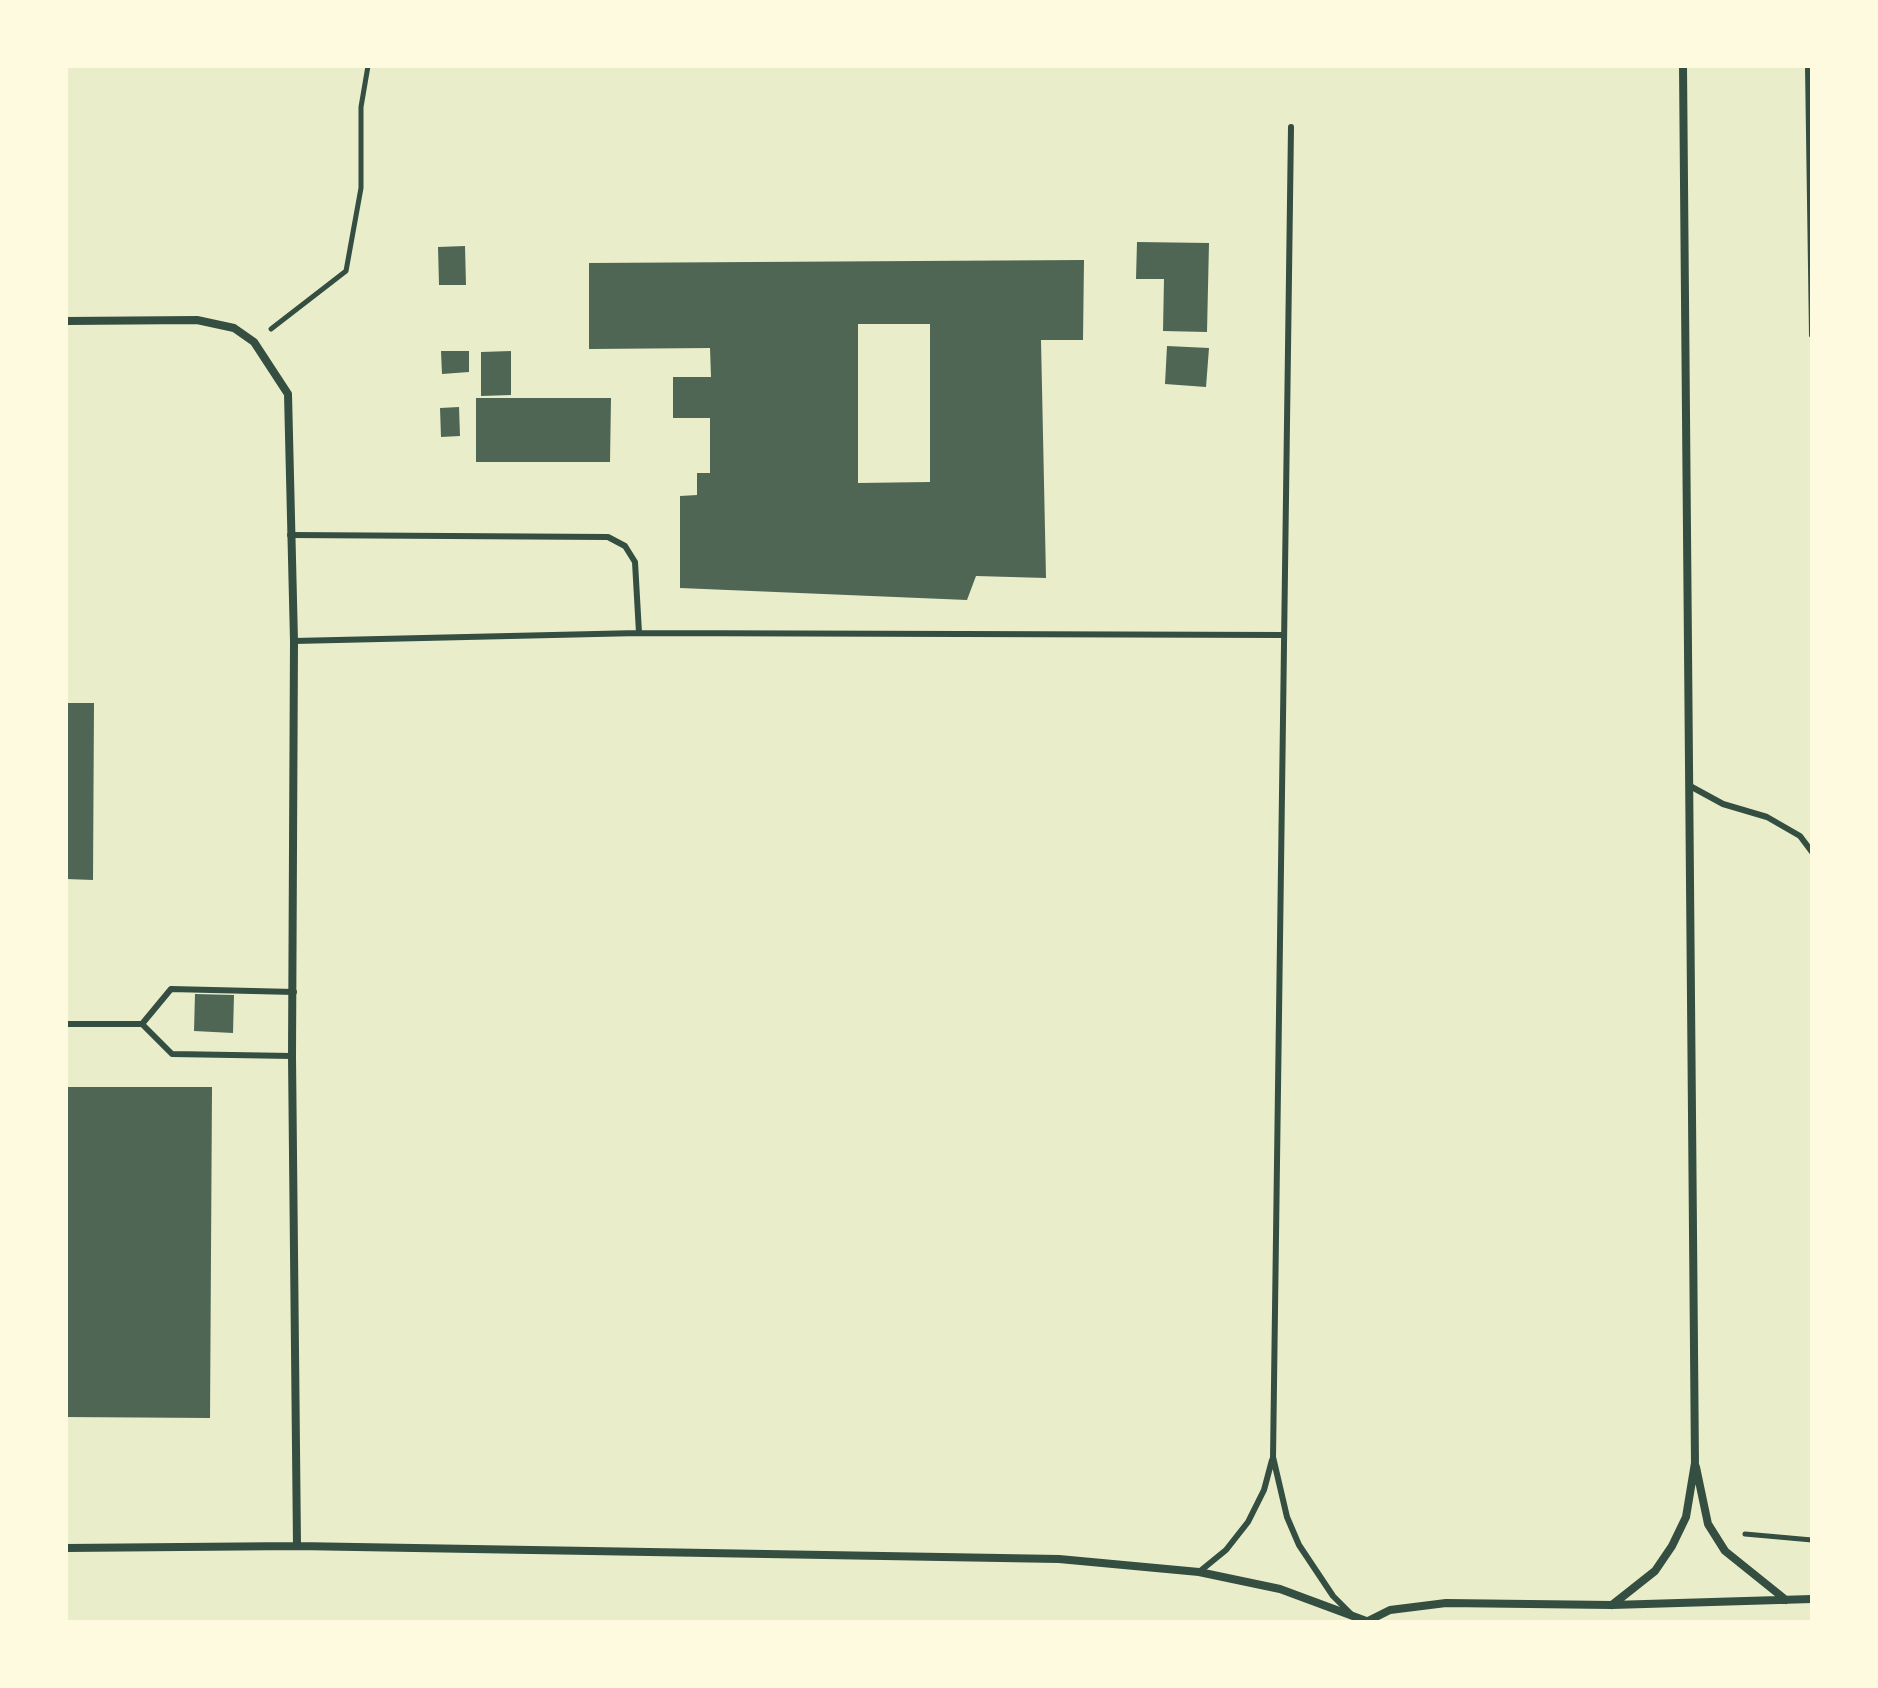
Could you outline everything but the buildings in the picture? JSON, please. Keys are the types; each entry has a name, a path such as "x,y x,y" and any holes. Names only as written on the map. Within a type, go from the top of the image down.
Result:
{"street":[{"path":"1612,1605 1655,1571 1672,1546 1686,1517 1695,1463 1683,66"},
{"path":"66,321 197,320 234,328 254,342 288,394 294,641 292,1056 297,1546"},
{"path":"1695,1463 1708,1524 1725,1551 1786,1600"},
{"path":"66,1548 297,1546 1059,1559 1199,1572 1280,1589 1368,1622 1390,1610 1431,1604 1612,1605 1812,1599"}],"lane":[{"path":"1808,66 1812,335"},
{"path":"1291,127 1273,1457 1287,1517 1299,1545 1333,1596 1354,1617"},
{"path":"290,535 608,537 625,546 635,562 639,633"},
{"path":"294,641 639,633 1284,635"},
{"path":"1690,786 1723,804 1767,817 1800,836 1812,852"},
{"path":"142,1024 171,989 294,992"},
{"path":"66,1024 142,1024 172,1054 292,1056"},
{"path":"1199,1572 1226,1550 1248,1522 1264,1490 1273,1457"}],"path":[{"path":"254,342 346,271 361,188 361,107 368,66"},
{"path":"1708,1524 1758,1537 1812,1540"}]}
